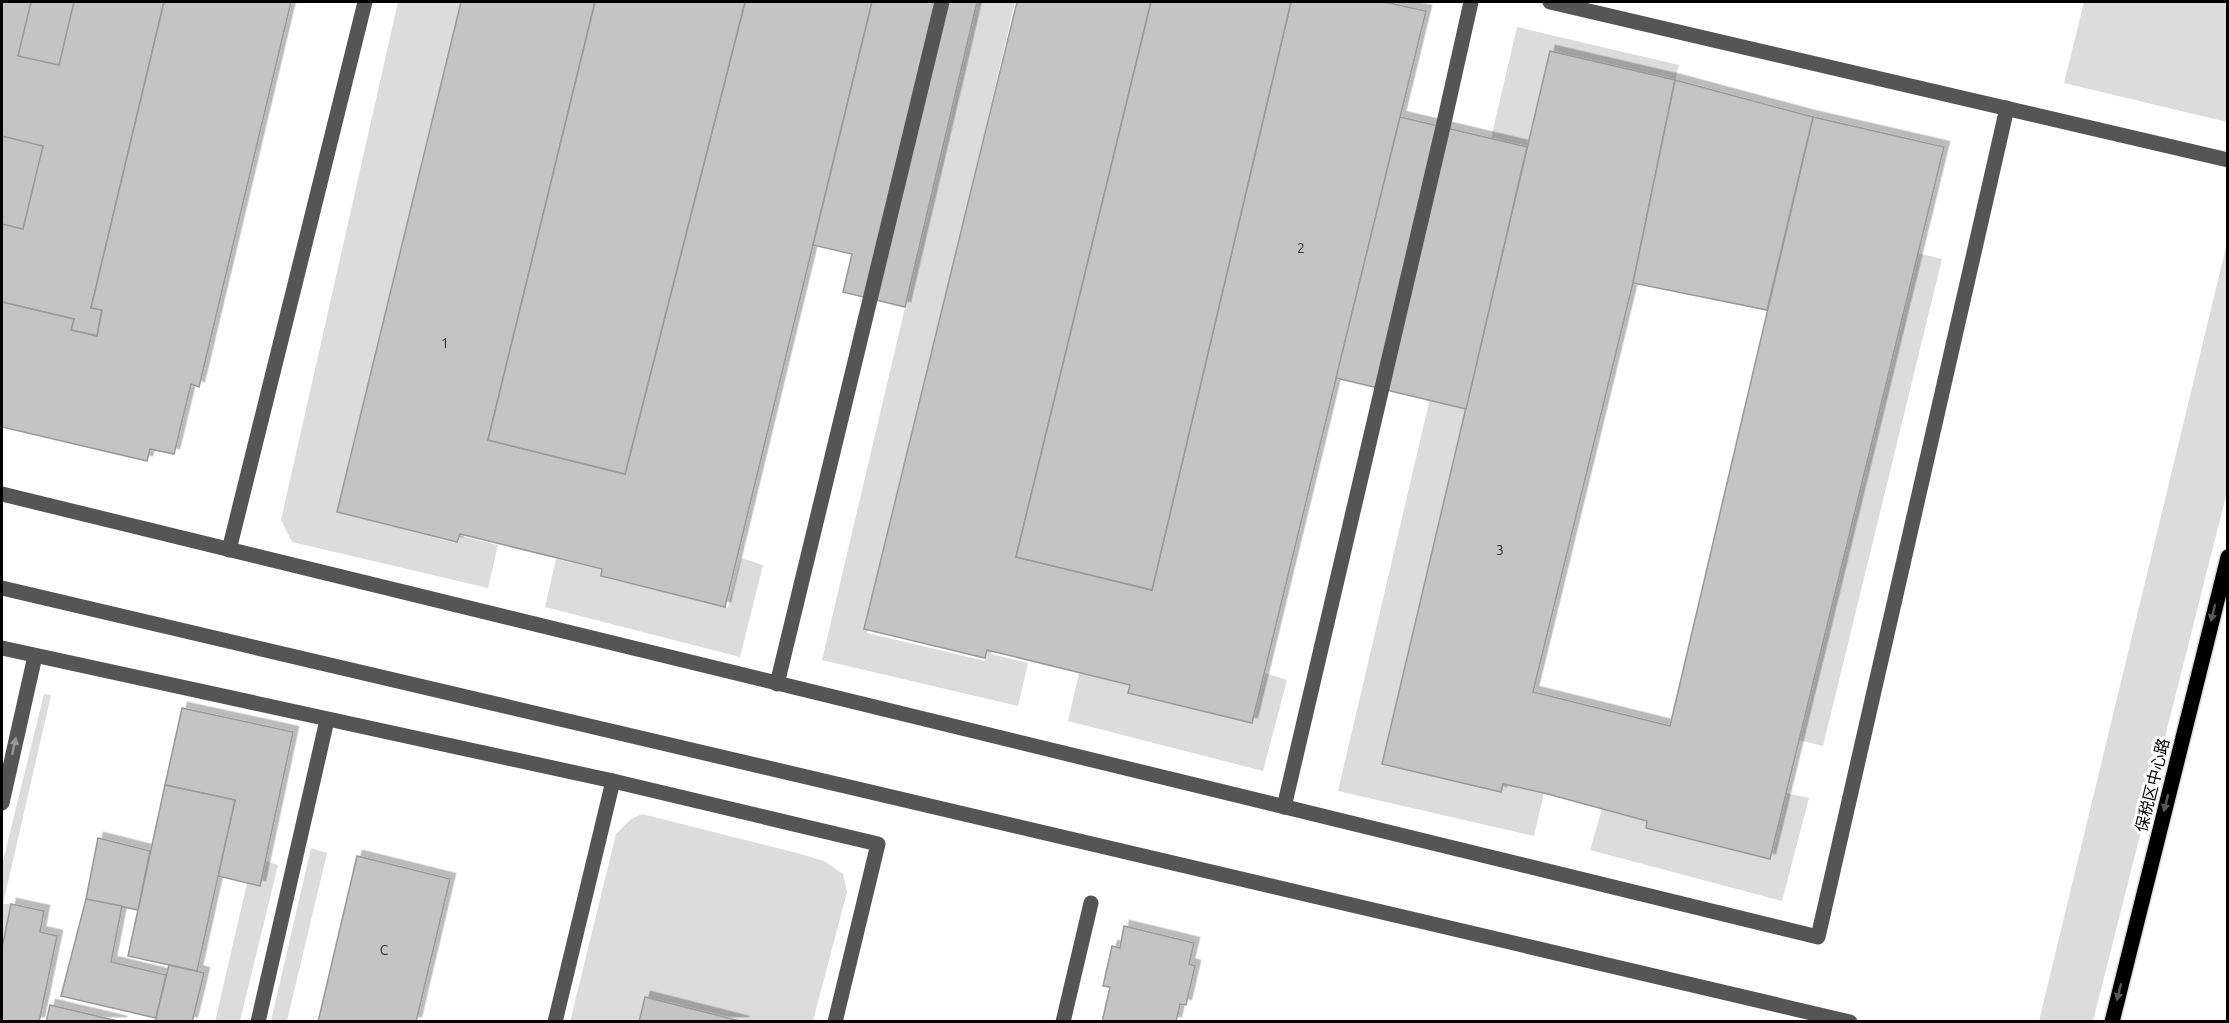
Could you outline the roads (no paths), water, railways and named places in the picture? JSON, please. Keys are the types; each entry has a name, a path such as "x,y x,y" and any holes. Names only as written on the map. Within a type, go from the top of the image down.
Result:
{"main road":[{"name":"保税区中心路","path":"2112,1022 2228,557"}],"street":[{"path":"229,550 365,2"},
{"path":"777,684 942,2"},
{"path":"1284,807 1471,2"},
{"path":"1550,2 2228,160"},
{"path":"2,494 1818,937 2007,108"},
{"path":"2,588 1850,1022"},
{"path":"2,648 613,781 878,844 835,1022"},
{"path":"2,803 35,656"},
{"path":"258,1022 327,720"},
{"path":"555,1022 613,781"},
{"path":"1063,1022 1091,903"}]}
